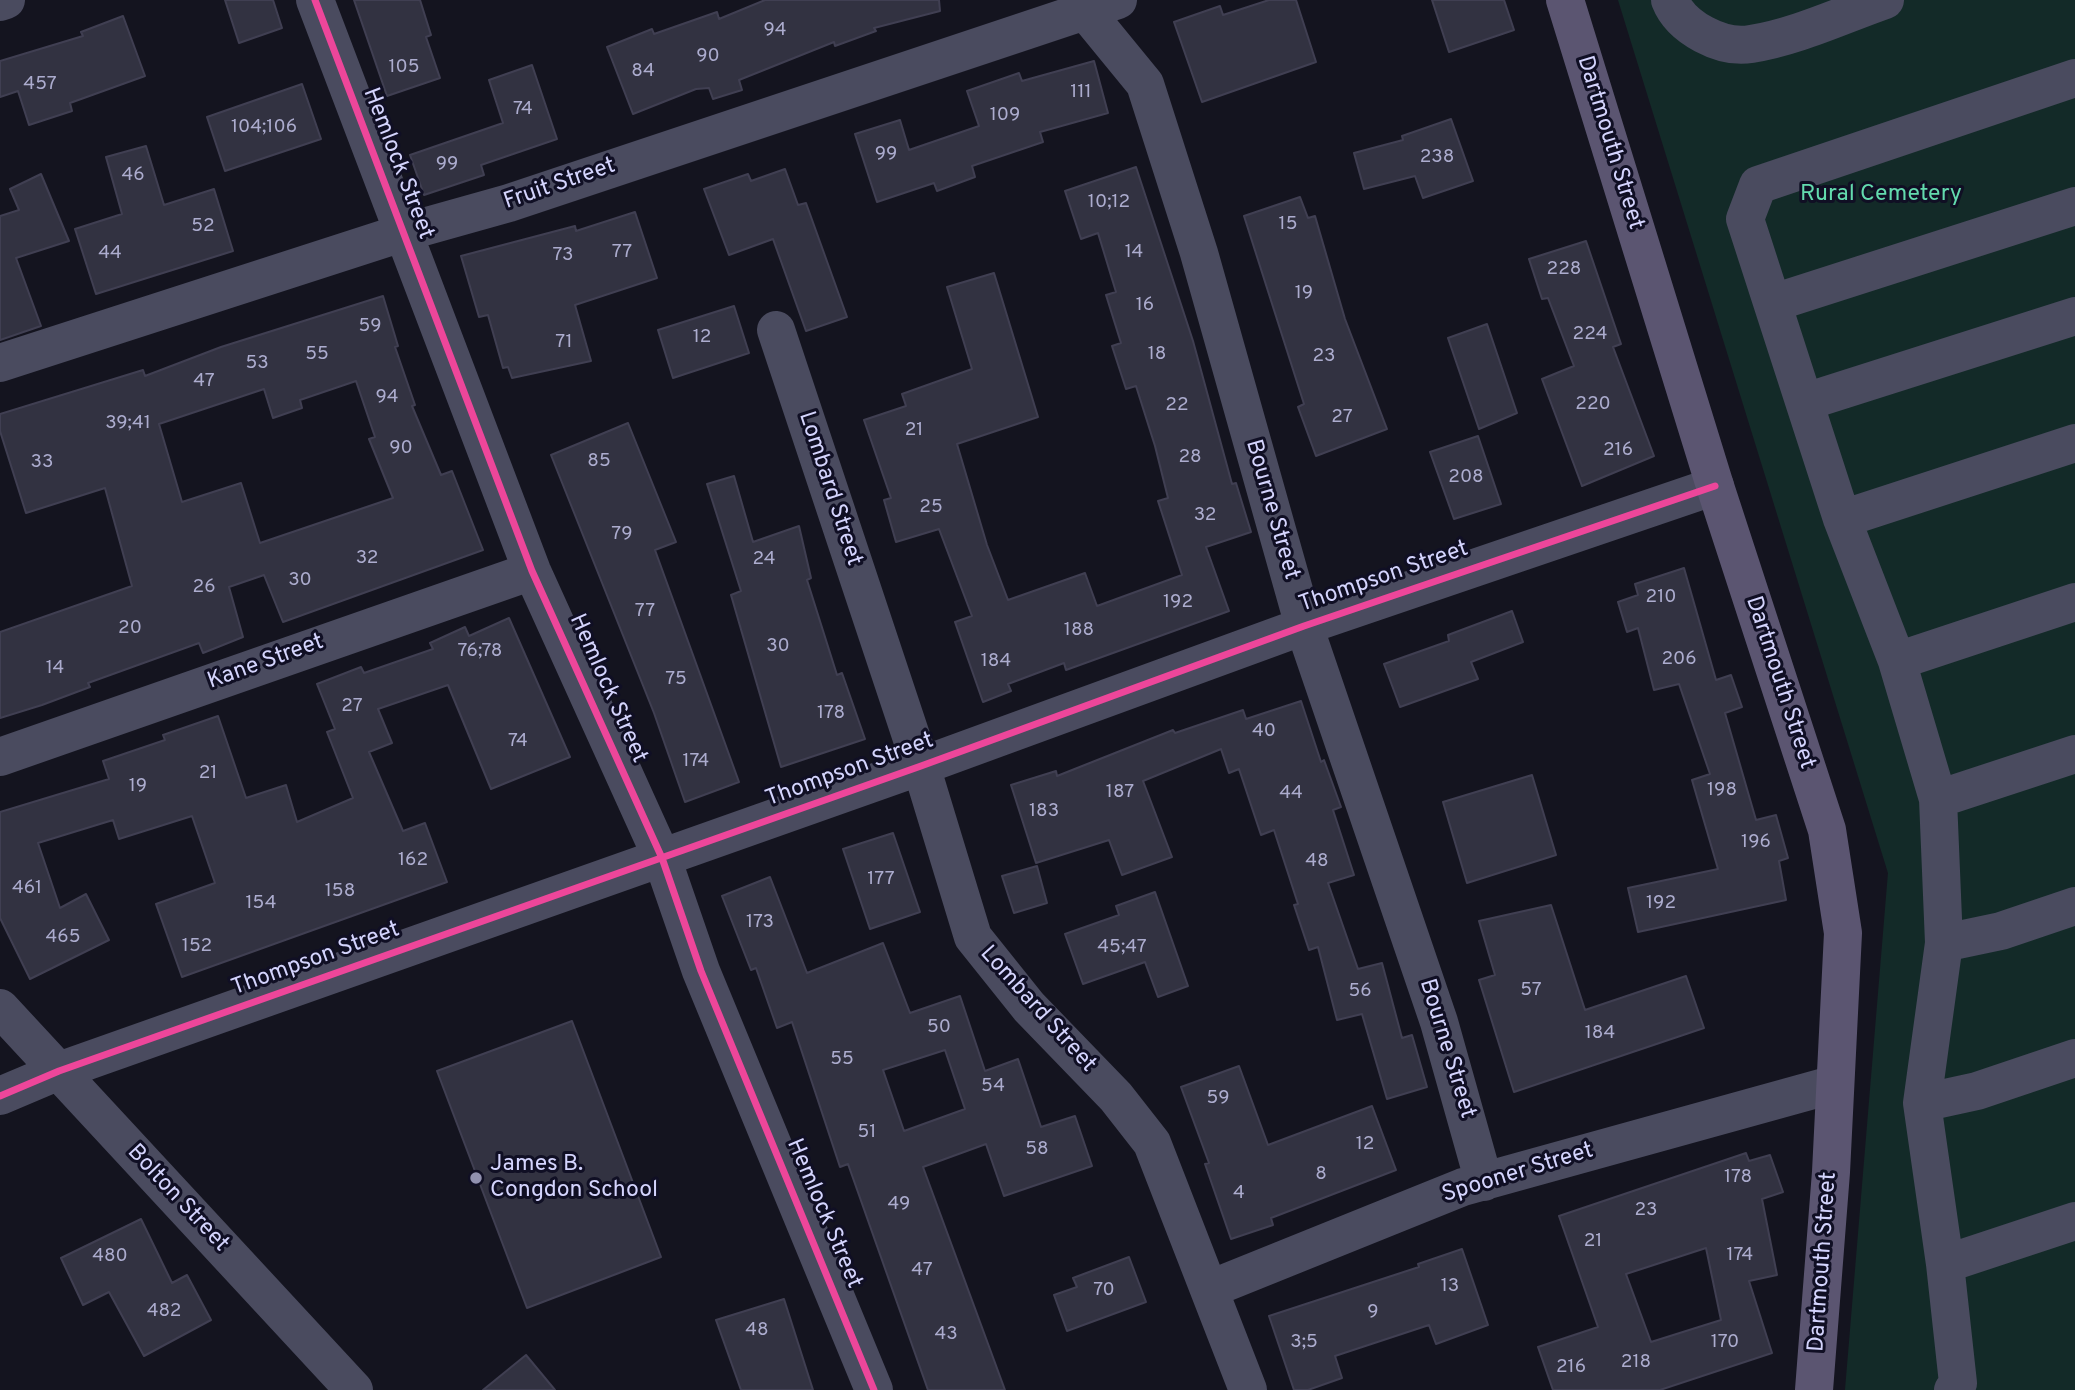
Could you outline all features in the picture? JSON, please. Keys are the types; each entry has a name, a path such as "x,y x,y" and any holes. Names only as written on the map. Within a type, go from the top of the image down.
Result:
{"main road":[{"name":"Dartmouth Street","path":"1565,0 1715,486 1828,830 1843,933 1814,1390"}],"street":[{"path":"0,2 6,0"},
{"name":"Hemlock Street","path":"315,0 532,571 662,858 701,971 874,1390"},
{"path":"1670,0 1692,27 1718,41 1748,45 1885,0"},
{"name":"Fruit Street","path":"0,363 402,233 509,203 1095,4"},
{"name":"Bourne Street","path":"1095,4 1145,84 1203,266 1304,626 1439,1022 1484,1182"},
{"path":"1952,1390 1958,1383 1945,1264 1922,1103 1944,943 1938,799 1897,661 1842,519 1745,219 1758,185 2075,78"},
{"path":"1773,303 2075,206"},
{"path":"1805,402 2075,316"},
{"name":"Lombard Street","path":"776,330 920,766 973,937 1029,1007 1116,1097 1152,1143 1248,1390"},
{"path":"1842,519 2075,443"},
{"name":"Thompson Street","path":"0,1096 59,1071 920,766 1304,626 1715,486"},
{"name":"Kane Street","path":"0,757 532,571"},
{"path":"1897,661 2075,602"},
{"path":"1938,799 2075,754"},
{"path":"1944,943 2001,931 2075,906"},
{"name":"Bolton Street","path":"0,1008 354,1390"},
{"path":"1922,1103 1977,1091 2075,1058"},
{"name":"Spooner Street","path":"1210,1289 1463,1187 1835,1084"},
{"path":"1945,1264 2075,1221"}],"green space":[{"name":"Rural Cemetery","path":"1618,0 2075,0 2075,1390 1845,1390 1888,873"}],"building":[{"path":"225,0 273,0 282,28 239,43"},
{"path":"354,0 420,0 431,35 426,37 440,78 387,96"},
{"path":"765,0 939,0 940,11 874,28 876,31 835,46 834,42 739,80 742,90 713,99 709,88 696,89 633,114 607,47 652,29 654,34 717,12 719,19"},
{"path":"1269,0 1296,0 1316,62 1202,102 1174,22 1220,6 1223,15"},
{"path":"1432,0 1504,0 1514,30 1449,52"},
{"path":"123,16 145,76 70,103 72,111 29,125 18,91 0,97 0,61 83,36 81,32"},
{"path":"1094,61 1108,113 1040,132 1043,142 972,166 975,177 937,191 934,183 877,202 855,134 900,120 909,150 979,126 967,91 1019,73 1022,81"},
{"path":"532,65 557,139 481,165 484,175 424,195 410,155 503,123 489,80"},
{"path":"302,84 321,139 225,171 207,117"},
{"path":"1451,119 1473,181 1423,198 1415,176 1364,189 1354,153 1403,140 1402,136"},
{"path":"146,146 164,205 214,189 233,251 96,294 75,229 122,214 106,157"},
{"path":"1136,167 1193,341 1232,484 1236,483 1251,532 1206,547 1229,611 1066,670 1064,663 1008,684 1011,691 983,702 955,622 972,616 939,529 896,542 884,500 891,498 864,420 906,406 902,394 972,369 947,287 994,273 1038,417 957,444 987,545 1008,600 1085,573 1097,606 1182,575 1158,501 1168,498 1155,446 1136,386 1126,389 1112,346 1121,343 1106,295 1116,292 1098,233 1081,239 1065,191"},
{"path":"785,169 798,205 806,203 847,317 806,331 773,239 729,255 704,189 748,174 751,181"},
{"path":"41,174 69,241 16,258 41,326 0,340 0,216 19,210 10,189"},
{"path":"1300,197 1308,218 1315,216 1345,319 1387,429 1316,456 1298,407 1304,404 1244,216"},
{"path":"635,212 657,278 575,305 591,361 512,378 508,367 503,368 488,315 479,317 461,256 575,226 576,231"},
{"path":"1586,241 1621,344 1613,347 1654,456 1582,486 1542,379 1574,366 1548,298 1542,299 1529,259"},
{"path":"383,296 398,346 395,347 415,405 412,406 441,475 452,471 483,550 283,622 264,575 229,587 243,637 203,653 199,643 88,683 90,687 0,718 0,632 132,586 105,488 26,513 0,431 0,414 143,370 145,376 221,347","holes":["356,381 375,437 369,439 393,498 260,543 241,483 182,502 159,424 264,389 273,418 302,408 300,400"]},
{"path":"734,306 749,353 673,378 658,330"},
{"path":"1487,324 1517,413 1479,429 1448,338"},
{"path":"628,423 676,542 655,550 739,782 685,802 654,713 551,455"},
{"path":"1478,436 1501,504 1454,519 1430,452"},
{"path":"734,476 753,542 799,526 811,578 807,580 837,675 842,673 865,739 781,767 731,595 741,591 707,484"},
{"path":"1684,568 1716,680 1731,675 1742,707 1725,713 1756,820 1776,815 1788,858 1779,861 1786,900 1638,932 1628,888 1718,869 1692,780 1710,774 1679,684 1654,690 1638,628 1627,632 1618,602 1638,595 1635,584"},
{"path":"1512,611 1523,642 1471,662 1478,679 1400,707 1384,664 1449,641 1448,635"},
{"path":"509,618 570,757 491,789 448,685 378,709 392,743 369,752 403,831 425,823 447,882 182,977 156,904 215,883 192,816 119,839 113,820 38,843 60,908 86,894 109,940 30,979 0,918 0,812 109,779 103,761 165,740 163,735 218,716 246,798 286,785 297,822 353,798 327,732 335,729 317,684 361,667 364,673 433,649 430,643 465,627 469,636"},
{"path":"1301,701 1321,762 1324,760 1341,807 1333,810 1354,875 1328,883 1358,969 1382,963 1402,1038 1412,1035 1427,1087 1387,1099 1362,1014 1337,1020 1318,947 1309,950 1294,905 1298,904 1274,830 1261,835 1239,769 1229,773 1221,749 1143,781 1172,857 1122,875 1109,840 1036,863 1011,785 1056,771 1057,776 1173,730 1175,733 1243,710 1246,719"},
{"path":"1532,775 1556,855 1467,883 1443,802"},
{"path":"893,833 920,912 870,929 843,849"},
{"path":"1037,866 1047,903 1014,913 1002,876"},
{"path":"770,877 807,973 883,943 910,1013 960,996 985,1071 1018,1059 1041,1127 1075,1116 1092,1166 1004,1196 986,1144 923,1167 1005,1390 928,1390 848,1164 840,1167 792,1022 777,1028 756,968 751,970 722,896","holes":["945,1050 965,1109 904,1131 883,1070"]},
{"path":"1155,892 1188,986 1158,997 1145,962 1083,984 1065,934 1119,915 1116,906"},
{"path":"1551,905 1585,1010 1686,976 1704,1028 1514,1092 1479,980 1495,975 1479,921"},
{"path":"572,1021 661,1257 527,1308 437,1071"},
{"path":"1239,1066 1268,1145 1372,1106 1396,1170 1271,1218 1273,1225 1231,1239 1205,1164 1209,1163 1181,1087"},
{"path":"1746,1153 1749,1161 1770,1155 1783,1192 1762,1199 1777,1275 1749,1281 1772,1353 1660,1390 1553,1390 1538,1347 1598,1327 1559,1216","holes":["1706,1248 1721,1320 1651,1342 1626,1274"]},
{"path":"141,1219 172,1283 187,1275 211,1320 144,1356 109,1292 83,1305 61,1258"},
{"path":"1462,1249 1488,1325 1436,1344 1429,1325 1335,1356 1342,1378 1308,1390 1294,1390 1269,1316 1419,1267 1418,1264"},
{"path":"1129,1257 1146,1302 1067,1331 1054,1295 1077,1287 1073,1278"},
{"path":"784,1299 813,1390 741,1390 716,1320"},
{"path":"526,1355 555,1390 483,1390"}],"cycle path":[{"path":"315,0 532,571 662,858 701,971 874,1390"},
{"path":"0,1096 59,1071 921,766 1304,626 1715,486"}],"place":[{"name":"James B. Congdon School","path":"476,1178"}]}
